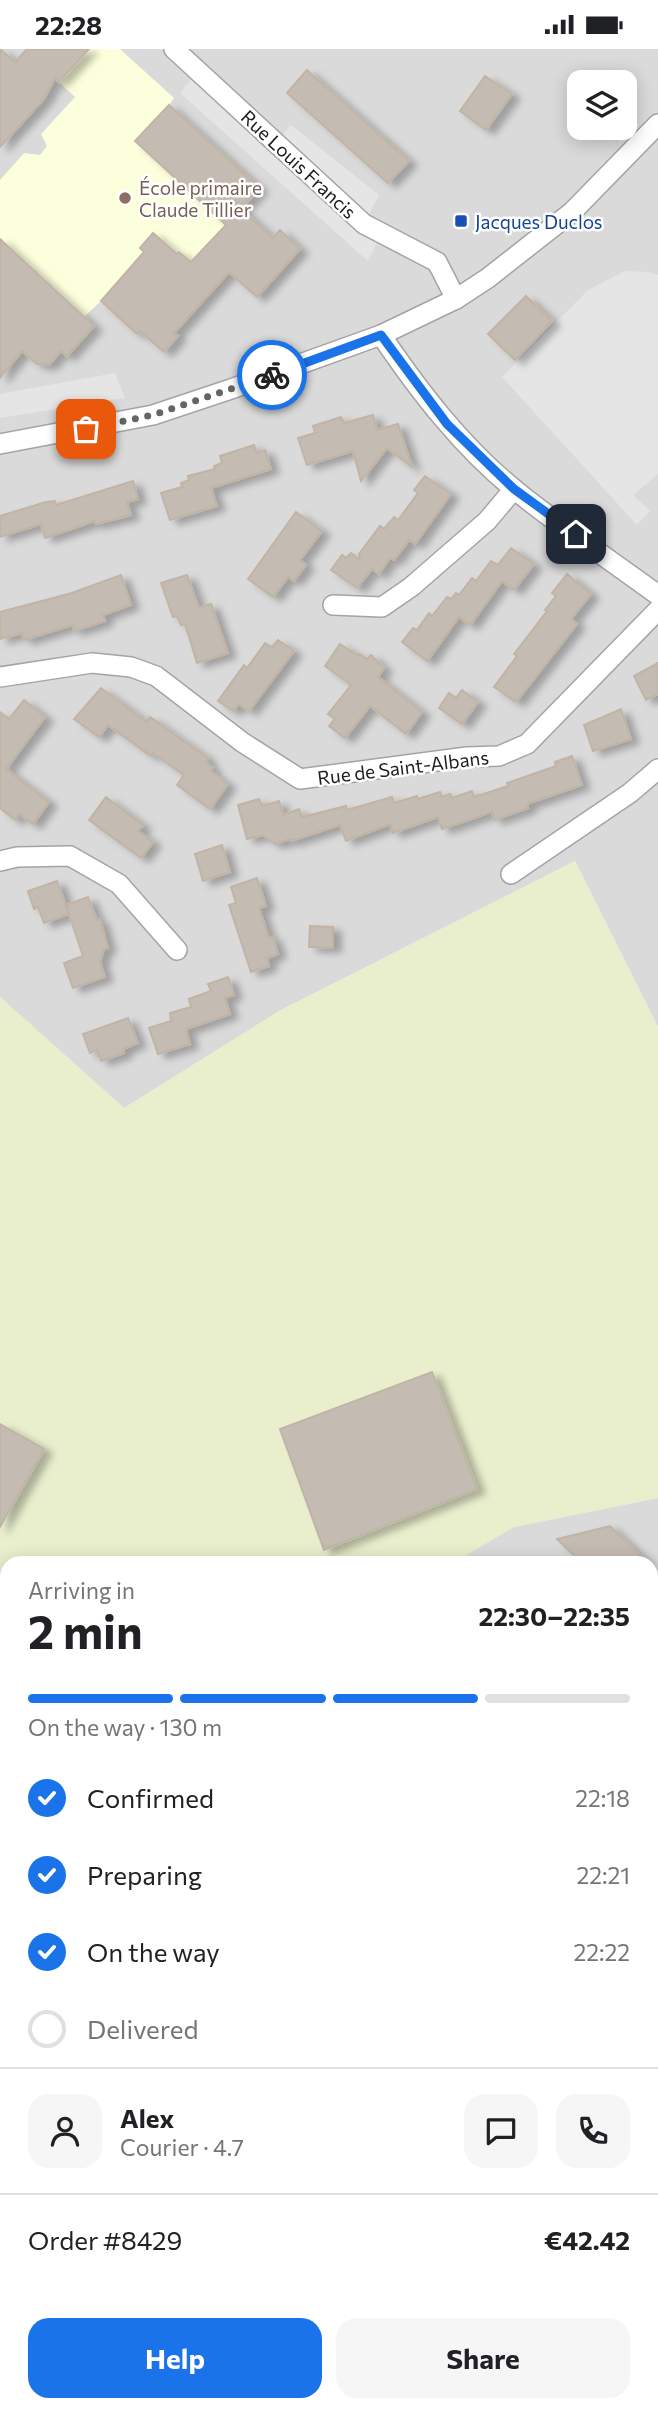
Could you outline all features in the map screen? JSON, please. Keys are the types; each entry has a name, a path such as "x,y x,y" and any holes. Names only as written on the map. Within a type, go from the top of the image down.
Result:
{"street":[{"name":"Rue Louis Francis","path":"174,49 364,224 437,262 456,299"},
{"path":"0,444 153,415 381,335 456,299 488,278 572,212 658,124"},
{"path":"381,335 447,424 514,489 658,595"},
{"path":"334,605 382,607 411,587 487,521 514,489"},
{"name":"Rue de Saint-Albans","path":"0,677 92,663 131,667 156,676 242,741 300,779 467,757 499,756 527,744 658,610"},
{"path":"510,874 630,793 658,769"},
{"path":"0,861 17,856 70,856 119,884 177,950"}],"shaded area":[{"path":"0,49 658,49 658,1027 575,861 279,1011 124,1108 0,997"},
{"name":"École primaire Claude Tillier","path":"89,49 120,49 174,98 169,105 260,188 242,209 272,238 280,230 300,249 257,297 216,261 174,332 178,336 140,331 137,334 101,301 84,317 0,239 0,180 24,153 40,155 47,146 41,134 75,97 59,82"},
{"path":"198,71 276,142 291,125 379,195 364,224 382,233 368,261 180,93"},
{"path":"625,271 658,275 658,474 633,495 650,511 637,525 502,377 588,290"},
{"path":"115,373 125,398 0,418 0,394"},
{"path":"575,861 658,1027 658,1498 514,1527 465,1556 0,1556 0,997 124,1108 279,1011"},
{"path":"658,1498 658,1556 465,1556 514,1527"}],"building":[{"path":"0,49 15,62 27,49 89,49 59,82 55,78 44,99 0,147"},
{"path":"307,70 409,161 388,183 287,93"},
{"path":"485,76 512,94 486,130 460,111"},
{"path":"169,105 260,188 241,209 273,238 280,230 300,249 257,297 229,272 174,333 178,336 164,352 140,331 137,334 101,301 144,252 140,248 153,233 177,254 179,252 191,262 226,225 135,141"},
{"path":"0,239 94,326 67,356 61,351 49,365 37,364 22,351 0,378"},
{"path":"526,296 552,321 515,360 488,334"},
{"path":"373,415 377,430 398,424 412,467 387,448 361,481 353,451 307,465 298,438 315,433 313,426 341,417 344,423"},
{"path":"254,445 257,453 265,450 271,469 211,488 217,506 170,520 161,493 182,487 181,483 189,480 188,476 215,469 214,466 222,463 220,456"},
{"path":"425,476 451,494 415,544 409,540 394,560 390,558 379,574 372,569 357,588 331,570 342,555 346,558 351,553 360,560 359,554 380,526 384,529 394,517 398,520 418,493 414,490"},
{"path":"133,481 138,499 127,502 131,515 96,524 95,521 45,538 41,524 0,537 0,516 46,502 55,501 56,505"},
{"path":"296,512 322,531 300,560 306,565 294,581 288,577 273,597 248,579"},
{"path":"511,548 534,564 514,590 502,581 470,625 459,617 427,661 402,642 413,628 417,630 429,613 432,616 447,597 451,599 456,593 459,595 472,578 476,581 491,561 498,565"},
{"path":"567,574 591,594 571,619 577,624 516,702 494,687 517,656 514,654 547,611 545,610 556,596 552,593"},
{"path":"121,575 131,605 103,615 105,621 74,631 73,625 24,640 22,633 0,639 0,612 72,593"},
{"path":"187,575 199,608 211,604 228,653 197,663 185,624 181,625 177,616 173,617 161,583"},
{"path":"278,640 294,651 249,711 239,704 233,711 218,701 244,665 247,668 265,643 272,647"},
{"path":"340,644 358,656 359,654 367,659 371,655 384,668 378,677 422,712 406,734 370,706 345,738 329,726 335,719 328,714 351,685 325,666"},
{"path":"658,663 658,694 646,700 634,676"},
{"path":"101,688 147,722 150,717 208,758 206,762 213,768 211,771 228,784 210,809 177,785 184,775 153,753 151,756 108,725 99,737 74,719"},
{"path":"462,690 478,702 462,724 439,708 449,693 456,698"},
{"path":"24,700 45,717 6,769 49,802 33,824 19,814 15,820 0,808 0,712 9,719"},
{"path":"621,709 631,739 593,751 584,725"},
{"path":"572,756 582,785 527,804 528,808 494,820 492,812 442,829 438,817 393,833 390,824 346,841 340,825 275,844 263,835 247,839 238,805 259,799 262,806 279,801 283,815 299,809 302,817 346,806 347,810 392,797 394,803 440,792 442,797 450,794 452,798 472,791 474,797 556,766 555,762"},
{"path":"106,797 143,825 138,831 153,842 141,858 89,820"},
{"path":"222,845 230,872 203,881 195,854"},
{"path":"257,878 266,906 259,908 269,938 273,937 278,954 267,958 269,966 251,972 229,905 236,903 231,887"},
{"path":"57,881 69,914 44,923 38,907 34,909 28,891"},
{"path":"88,897 97,920 100,919 108,948 104,949 100,962 105,977 73,988 64,963 83,956 66,905"},
{"path":"310,926 333,927 333,948 309,947"},
{"path":"228,977 234,995 225,998 230,1014 186,1029 190,1044 158,1054 149,1028 171,1021 170,1013 191,1007 189,999 211,991 208,984"},
{"path":"128,1018 138,1043 123,1049 124,1053 101,1061 97,1050 90,1053 83,1034"},
{"path":"432,1372 477,1489 324,1550 280,1429"},
{"path":"0,1424 44,1449 0,1527"},
{"path":"610,1526 641,1556 575,1556 557,1539"}],"way so far":[{"path":"86,429 153,415 272,375"}],"place":[{"name":"École primaire Claude Tillier","path":"125,198"},
{"name":"Jacques Duclos","path":"461,221"}],"route":[{"path":"272,375 381,335 402,367 447,424 482,460 514,489 576,534"}]}
